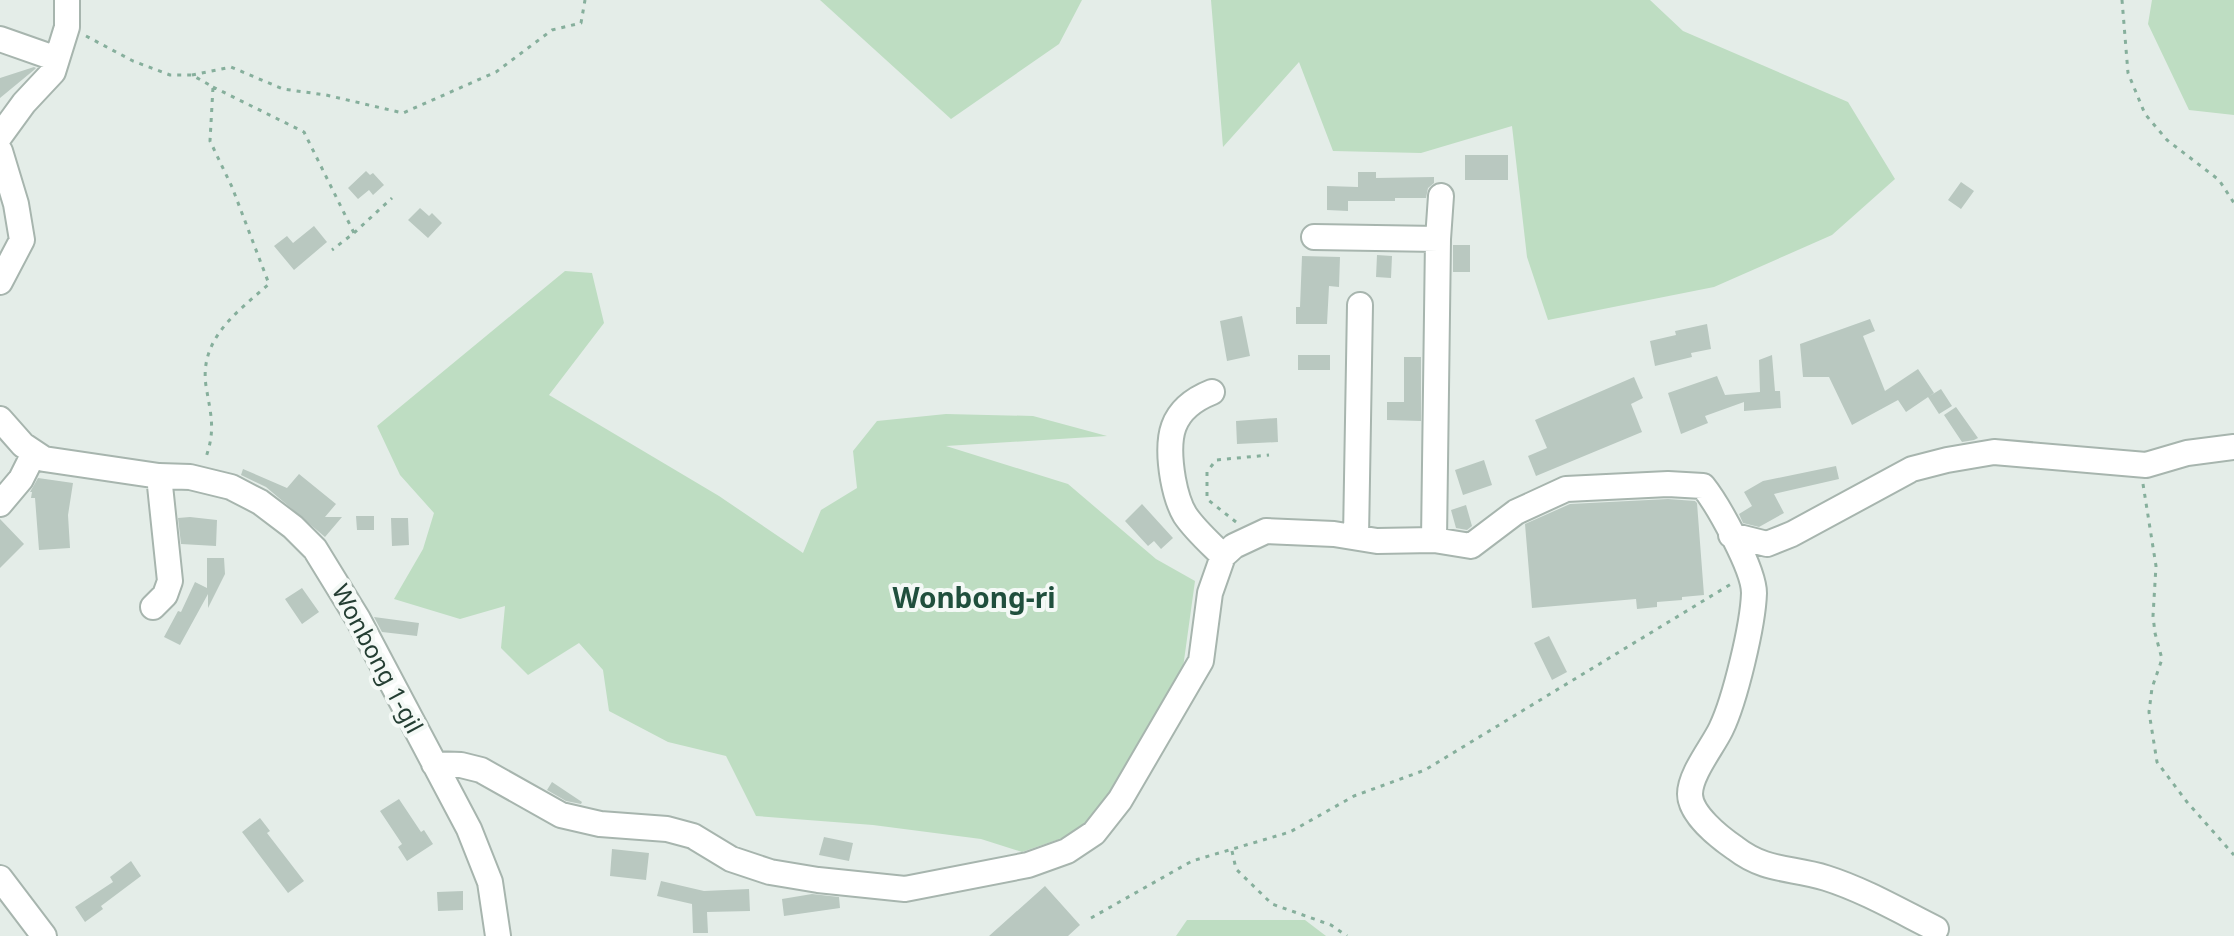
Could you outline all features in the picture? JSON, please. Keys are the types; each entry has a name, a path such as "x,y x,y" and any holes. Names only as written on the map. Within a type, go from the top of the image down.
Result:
{"street":[{"path":"0,136 24,103 53,72 67,27 67,0"},
{"path":"0,39 57,59"},
{"path":"0,151 16,204 22,240 0,282"},
{"path":"1434,540 1441,196"},
{"path":"1314,237 1438,239"},
{"path":"1356,537 1360,305"},
{"path":"1212,392 1197,398 1182,411 1171,431 1169,452 1183,513 1223,556"},
{"name":"Wonbong 1-gil","path":"0,419 23,445 44,459 198,479 231,487 260,502 293,527 315,549 358,619 469,829 490,882 498,936"},
{"path":"1731,535 1767,544 1792,534 1912,469 1994,452 2146,465 2187,453 2234,447"},
{"path":"0,504 21,479 34,453"},
{"path":"153,607 165,595 170,581 159,476"},
{"path":"434,764 461,765 481,770 561,815 600,824 667,829 693,836 731,859 770,872 905,889 1028,865 1067,851 1094,833 1120,800 1201,661 1210,593 1223,556 1234,546 1266,531 1334,534 1377,541 1434,540 1471,546 1516,512 1566,489 1668,484 1703,486 1717,504 1731,535 1740,546 1754,591 1745,652 1723,726 1700,766 1690,793 1695,811 1734,848 1762,865 1824,877 1871,896 1936,929"},
{"path":"0,878 44,936"}],"path":[{"path":"67,27 133,61 170,75 192,75 231,67 283,89 326,95 403,113 496,72 552,30 581,23 585,0"},
{"path":"2122,0 2128,73 2145,114 2167,140 2219,180 2234,203"},
{"path":"192,75 304,132 354,233"},
{"path":"198,479 212,441 213,415 205,362 215,337 269,284 232,187 210,141 213,87"},
{"path":"332,250 392,198"},
{"path":"1266,531 1237,524 1218,510 1207,499 1207,472 1216,460 1269,455"},
{"path":"2146,465 2143,488 2156,566 2153,616 2162,659 2152,688 2149,712 2157,762 2187,802 2234,855"},
{"path":"1091,918 1192,861 1290,832 1354,796 1425,770 1748,573"},
{"path":"1232,851 1236,869 1272,904 1331,925 1347,936"}],"green space":[{"path":"820,0 1082,0 1059,44 951,119"},
{"path":"1211,0 1650,0 1683,31 1848,102 1895,179 1832,235 1714,287 1548,320 1527,257 1512,126 1421,153 1333,151 1299,62 1223,147"},
{"path":"2152,0 2234,0 2234,115 2189,110 2148,24"},
{"path":"565,271 592,273 604,323 549,395 719,496 803,553 821,510 857,488 853,451 877,421 946,414 1033,416 1107,436 946,446 1068,484 1156,559 1195,581 1182,675 1109,797 1074,834 1022,852 981,839 873,825 756,816 726,756 668,742 609,711 603,670 579,643 528,675 501,648 505,606 460,619 394,599 423,549 434,513 400,475 377,426"},
{"path":"1187,920 1305,920 1326,936 1176,936"}],"building":[{"path":"36,68 0,98 0,78"},
{"path":"1465,155 1508,155 1508,180 1465,180"},
{"path":"366,171 370,175 373,173 384,185 373,195 369,190 358,199 348,188"},
{"path":"1358,172 1376,172 1376,178 1434,177 1434,183 1428,188 1426,198 1348,201 1348,211 1327,210 1327,186 1358,187"},
{"path":"1961,182 1974,191 1961,209 1948,200"},
{"path":"420,208 429,216 432,213 442,223 428,238 408,220"},
{"path":"314,226 327,242 294,270 274,246 287,236 293,243"},
{"path":"1453,245 1470,245 1470,272 1453,272"},
{"path":"1377,255 1392,256 1391,278 1376,277"},
{"path":"1302,256 1340,257 1339,287 1329,286 1327,324 1296,324 1296,307 1300,307"},
{"path":"1242,316 1250,356 1227,361 1220,321"},
{"path":"1870,319 1875,331 1863,336 1885,391 1918,369 1934,393 1906,412 1898,400 1852,425 1829,377 1803,377 1800,344"},
{"path":"1707,324 1711,349 1655,366 1650,341 1676,335 1675,331"},
{"path":"1298,355 1330,355 1330,370 1298,370"},
{"path":"1772,355 1775,391 1780,391 1781,408 1744,411 1744,402 1705,416 1708,423 1681,434 1668,393 1717,376 1725,395 1760,392 1759,360"},
{"path":"1404,357 1421,357 1421,421 1387,420 1387,402 1404,402"},
{"path":"1634,377 1643,398 1631,404 1642,432 1536,476 1528,456 1547,448 1535,420"},
{"path":"1941,389 1952,406 1939,414 1928,397"},
{"path":"1956,407 1978,438 1962,442 1944,415"},
{"path":"1277,418 1278,442 1237,444 1236,421"},
{"path":"1484,460 1492,485 1463,495 1455,470"},
{"path":"1836,466 1839,479 1774,494 1784,513 1759,527 1743,523 1739,514 1752,506 1744,492 1763,481"},
{"path":"243,469 287,488 299,474 336,504 325,517 342,517 325,537 266,487 241,475"},
{"path":"38,478 73,483 68,515 70,548 39,550 35,498 31,498 30,492"},
{"path":"1668,499 1697,503 1704,595 1657,602 1657,607 1637,609 1636,599 1532,608 1525,524 1570,504"},
{"path":"1142,504 1173,538 1161,549 1154,541 1148,546 1125,521"},
{"path":"1466,505 1472,526 1467,530 1456,528 1451,510"},
{"path":"356,516 374,516 374,530 357,530"},
{"path":"178,518 217,520 216,546 181,544"},
{"path":"391,518 408,518 409,545 392,546"},
{"path":"0,519 24,544 0,568"},
{"path":"207,558 224,558 225,574 208,608 208,594 180,645 164,637 178,611 181,612 195,582 207,588"},
{"path":"302,588 319,612 302,624 285,599"},
{"path":"374,617 419,623 417,636 382,632"},
{"path":"1549,636 1567,672 1552,680 1534,643"},
{"path":"552,782 581,804 566,801 547,790"},
{"path":"399,799 433,844 407,861 398,847 402,844 380,811"},
{"path":"260,818 270,831 267,833 304,881 288,893 242,832"},
{"path":"824,837 853,843 849,861 819,855"},
{"path":"612,849 649,853 646,880 610,876"},
{"path":"131,861 141,876 85,922 75,907 113,882 110,877"},
{"path":"661,881 704,891 749,889 750,911 707,912 708,933 693,933 692,904 657,896"},
{"path":"1045,886 1080,925 1068,936 989,936"},
{"path":"463,891 463,910 438,911 437,892"},
{"path":"812,894 839,897 840,908 784,916 782,899"}],"district":[{"name":"Wonbong-ri","path":"974,598"}]}
